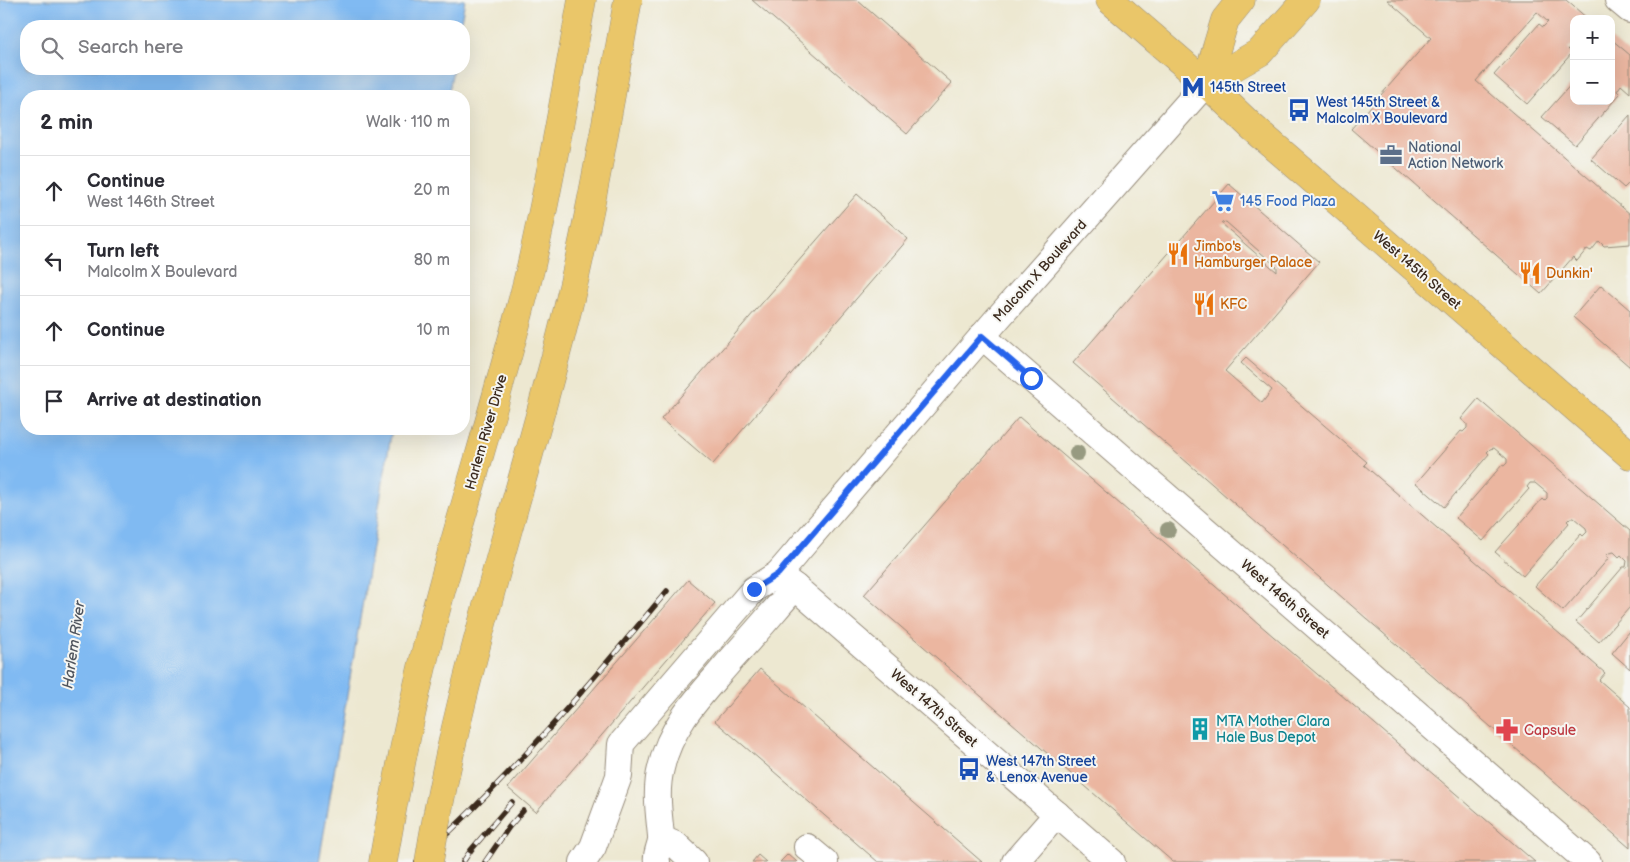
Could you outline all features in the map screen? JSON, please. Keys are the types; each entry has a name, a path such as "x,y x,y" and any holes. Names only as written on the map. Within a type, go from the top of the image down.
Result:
{"main road":[{"name":"Harlem River Drive","path":"383,862 396,782 417,685 530,267 550,176 582,0"},
{"path":"429,862 450,749 471,661 554,364 575,279 594,191 628,0"},
{"name":"West 145th Street","path":"1110,0 1206,83 1258,132 1630,455"},
{"name":"Malcolm X Boulevard","path":"1206,83 1225,20 1241,0"},
{"name":"Malcolm X Boulevard","path":"1206,83 1260,52 1306,0"}],"street":[{"path":"1618,0 1630,10"},
{"name":"Malcolm X Boulevard","path":"659,851 659,781 667,746 676,727 786,580 982,336 1206,83"},
{"name":"West 146th Street","path":"982,336 1588,862"},
{"path":"583,862 593,847 619,776 621,744 754,589 786,580"},
{"name":"West 147th Street","path":"786,580 1112,862"},
{"path":"1015,862 1057,814"},
{"path":"659,851 676,845 694,862"}],"water":[{"name":"Harlem River","path":"0,0 465,0 461,20 20,20 20,75 452,75 449,90 20,90 20,435 391,435 319,862 0,862"}],"building":[{"path":"752,0 857,0 952,83 907,134"},
{"path":"1387,0 1566,0 1583,15 1570,15 1570,47 1568,49 1570,55 1527,104 1494,75 1539,24 1543,27 1548,22 1537,12 1476,81 1630,214 1630,244 1604,246 1599,241 1591,251 1587,249 1577,261 1573,257 1541,294 1351,129 1431,38"},
{"path":"1615,42 1630,55 1630,93 1621,85 1617,91 1620,94 1615,100"},
{"path":"1570,86 1570,105 1610,105 1575,145 1542,117"},
{"path":"1630,115 1630,182 1624,188 1591,159"},
{"path":"1229,184 1319,262 1225,371 1262,403 1272,390 1241,363 1246,358 1367,462 1364,465 1605,673 1599,680 1630,707 1630,848 1073,363","holes":["1226,222 1277,267 1277,272 1221,223"]},
{"path":"857,194 908,239 713,464 661,419"},
{"path":"1601,285 1630,310 1630,367 1573,317"},
{"path":"1478,399 1630,531 1630,607 1599,642 1576,622 1623,567 1626,567 1627,561 1621,555 1619,557 1614,552 1609,553 1606,556 1609,558 1563,611 1535,586 1581,534 1583,536 1587,532 1586,528 1574,518 1570,518 1567,521 1569,523 1523,576 1495,552 1542,499 1544,501 1547,498 1547,493 1535,483 1530,483 1527,487 1529,489 1483,541 1456,518 1502,465 1504,466 1507,463 1507,459 1494,448 1490,449 1487,452 1489,454 1444,507 1416,483 1461,431 1463,432 1467,428 1467,424 1461,419"},
{"name":"MTA Mother Clara Hale Bus Depot","path":"1019,417 1535,862 1173,862 864,595"},
{"path":"688,580 715,603 536,812 508,788"},
{"path":"1630,631 1630,669 1612,653"},
{"path":"760,669 982,862 878,862 715,721"},
{"path":"788,854 797,862 780,862"},
{"path":"758,855 766,862 752,862"}],"railway":[{"path":"417,862 516,765 608,662 667,591"},
{"path":"463,862 512,802"},
{"path":"485,862 509,827 523,811"}],"place":[{"name":"145th Street","path":"1193,87"},
{"name":"West 145th Street & Malcolm X Boulevard","path":"1299,110"},
{"name":"National Action Network","path":"1391,155"},
{"name":"145 Food Plaza","path":"1223,201"},
{"name":"Jimbo's Hamburger Palace","path":"1178,254"},
{"name":"Dunkin'","path":"1530,273"},
{"name":"KFC","path":"1204,304"},
{"name":"MTA Mother Clara Hale Bus Depot","path":"1200,729"},
{"name":"Capsule","path":"1507,730"},
{"name":"West 147th Street & Lenox Avenue","path":"969,769"}],"route":[{"path":"754,589 778,574 982,336 1031,378"}]}
